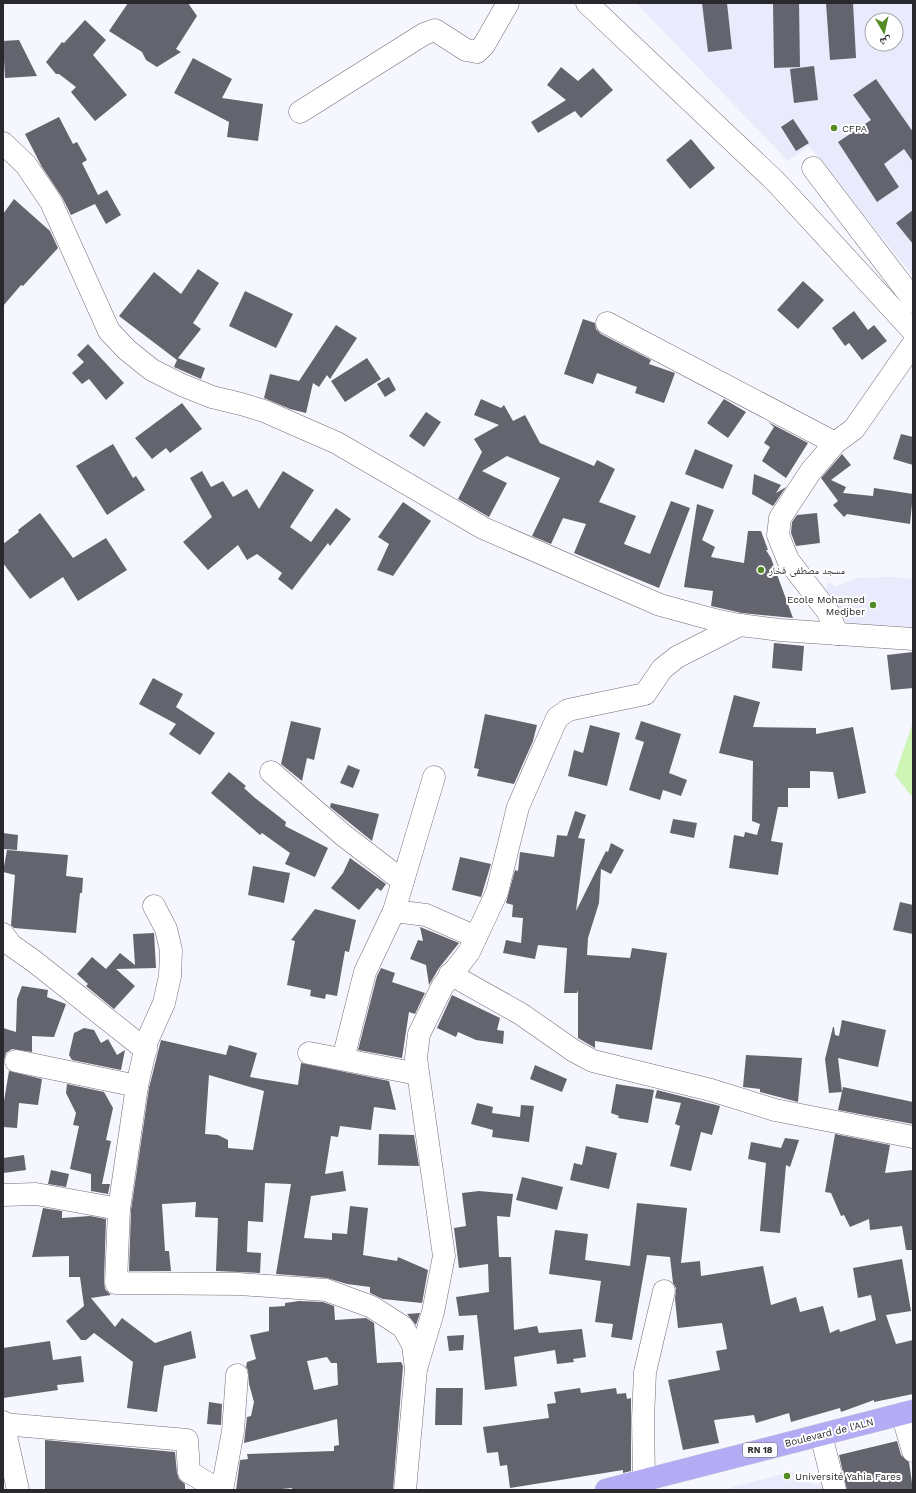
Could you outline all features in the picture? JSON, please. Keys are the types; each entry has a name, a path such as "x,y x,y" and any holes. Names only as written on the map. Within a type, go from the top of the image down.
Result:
{"main road":[{"name":"Boulevard de l'ALN","path":"606,1490 908,1412"}],"street":[{"path":"300,112 424,34 435,30 466,50 476,52 484,45 508,3"},
{"path":"587,3 776,182 913,331"},
{"path":"3,143 26,165 51,202 109,331 127,350 152,370 206,395 264,411 337,443 483,528 660,605 719,621 740,625 780,630 913,639"},
{"path":"813,168 912,298 913,302"},
{"path":"608,323 835,443"},
{"path":"837,634 828,612 788,560 778,535 780,518 811,471 835,443 854,430 913,344"},
{"path":"406,1490 416,1369 433,1312 444,1256 416,1058 419,1034 442,987 450,974 469,952 497,892 518,807 557,718 568,710 645,694 662,669 677,657 740,625"},
{"path":"271,772 343,835 403,881"},
{"path":"343,1059 365,972 394,911 434,777"},
{"path":"154,906 166,929 171,950 170,976 164,1003 148,1041 137,1086 119,1209 116,1283 239,1284 326,1290 372,1307 403,1327 413,1346 416,1369"},
{"path":"394,911 426,915 476,937"},
{"path":"3,934 11,945 35,962 146,1050"},
{"path":"450,974 521,1014 574,1051 593,1061 711,1090 774,1110 913,1137"},
{"path":"309,1052 418,1074"},
{"path":"16,1061 137,1086"},
{"path":"3,1195 36,1194 119,1209"},
{"path":"644,1480 642,1418 645,1372 664,1291"},
{"path":"222,1490 233,1431 237,1375"},
{"path":"908,1412 913,1451"},
{"path":"18,1490 3,1423 187,1440 189,1472 219,1490"},
{"path":"821,1434 835,1490"}],"shaded area":[{"name":"CFPA","path":"636,3 913,3 913,276 809,146 788,161"},
{"name":"Ecole Mohamed Medjber","path":"890,577 913,579 913,627 887,625 883,629 840,622 826,589 828,582 836,587 857,578"},
{"name":"Université Yahia Fares","path":"793,1471 815,1485 825,1482 827,1490 723,1490"}],"green space":[{"path":"913,722 913,798 895,775"}],"building":[{"path":"128,3 188,3 197,16 176,49 181,52 157,67 146,60 142,52 109,31"},
{"path":"702,3 727,3 732,49 708,52"},
{"path":"773,3 799,3 800,67 774,68"},
{"path":"826,3 853,3 856,58 830,60"},
{"path":"85,20 106,40 93,55 127,95 95,121 71,92 76,87 59,74 56,74 46,62 62,42 64,43"},
{"path":"19,40 37,76 5,78 3,41"},
{"path":"193,58 232,79 222,98 263,104 258,141 227,137 229,122 174,93"},
{"path":"814,66 818,100 794,103 790,69"},
{"path":"561,67 578,81 593,68 613,90 581,118 575,111 538,133 531,122 566,100 547,85"},
{"path":"876,79 913,132 913,162 904,149 884,164 899,187 877,202 838,142 871,120 853,95"},
{"path":"59,117 73,144 77,142 87,160 82,163 98,195 107,190 121,215 106,224 95,204 71,215 62,197 42,167 25,134"},
{"path":"793,119 809,143 796,151 781,127"},
{"path":"691,139 715,168 690,189 666,160"},
{"path":"14,199 50,231 58,248 23,286 21,285 3,306 3,214"},
{"path":"913,210 913,244 896,223"},
{"path":"198,269 219,283 193,323 201,329 178,358 205,368 201,379 174,367 177,360 119,316 154,272 181,294"},
{"path":"803,281 824,300 798,329 777,310"},
{"path":"245,291 293,314 276,348 229,326"},
{"path":"854,311 868,330 874,325 887,341 862,360 849,343 845,346 832,328"},
{"path":"583,319 595,323 596,329 601,334 651,360 649,364 675,373 664,403 635,393 637,387 597,373 593,384 564,374"},
{"path":"336,325 357,338 330,379 327,375 319,387 313,383 306,413 290,409 264,398 270,374 299,381"},
{"path":"88,344 124,383 106,400 89,379 82,384 72,373 84,362 77,355"},
{"path":"367,358 381,379 345,402 331,381"},
{"path":"389,377 396,390 385,397 377,384"},
{"path":"481,399 501,408 504,405 513,421 525,415 540,443 594,466 597,460 615,469 599,502 636,516 624,544 650,554 671,501 690,508 659,588 574,553 586,524 563,518 551,544 532,536 560,478 507,456 482,471 507,483 489,517 458,499 482,452 474,439 499,425 474,415"},
{"path":"724,399 746,412 728,438 707,423"},
{"path":"182,403 202,429 170,453 166,448 152,459 135,438"},
{"path":"426,412 441,422 424,447 409,436"},
{"path":"768,422 808,443 786,478 762,461 770,447 764,443 774,427"},
{"path":"901,434 913,437 913,465 893,459"},
{"path":"113,444 133,478 136,476 145,490 107,515 76,466"},
{"path":"695,449 733,465 723,489 685,474"},
{"path":"842,454 851,465 831,480 846,487 843,493 873,496 874,488 913,494 910,524 847,514 844,517 833,505 838,501 821,478"},
{"path":"202,471 211,487 223,481 233,497 247,489 259,509 283,471 314,490 290,527 311,542 336,508 351,519 330,546 328,543 292,590 278,579 282,573 257,554 247,560 238,545 208,570 183,542 212,517 190,478"},
{"path":"754,474 781,485 776,493 786,487 773,506 752,494"},
{"path":"403,502 431,521 393,576 377,570 389,544 378,537"},
{"path":"697,504 714,510 702,540 715,547 711,557 744,563 748,531 761,531 768,550 766,550 771,558 793,618 742,613 711,606 713,591 684,587"},
{"path":"40,513 73,558 106,538 127,570 78,601 63,577 30,599 3,563 3,544"},
{"path":"817,513 820,543 796,546 791,533 792,522 797,515"},
{"path":"774,643 804,646 802,671 772,668"},
{"path":"913,652 913,688 891,690 887,655"},
{"path":"153,678 183,694 176,707 215,733 200,755 169,734 176,724 139,704"},
{"path":"734,695 760,702 753,727 816,728 816,734 853,727 866,793 838,799 833,772 810,771 810,788 788,788 788,807 778,807 771,841 783,843 778,875 729,868 734,835 744,837 745,832 757,835 760,824 752,821 753,761 719,753"},
{"path":"485,714 537,725 533,741 514,784 477,776 479,769 474,768"},
{"path":"291,721 321,728 314,760 307,758 302,781 281,764"},
{"path":"641,721 681,734 669,773 687,780 681,796 663,790 660,800 629,790 644,742 635,739"},
{"path":"590,725 620,733 607,786 568,776 574,750 583,753"},
{"path":"348,765 360,770 353,788 340,783"},
{"path":"229,772 246,786 244,788 255,798 286,822 285,826 328,848 315,877 285,864 290,853 262,833 260,835 211,793"},
{"path":"331,803 379,814 372,841 330,807"},
{"path":"575,811 586,815 578,838 585,839 576,911 606,851 608,852 611,843 624,850 611,874 601,869 599,903 588,938 587,955 630,958 632,948 667,953 652,1050 595,1041 595,1048 578,1038 578,990 577,993 564,993 567,948 538,945 535,959 503,953 506,940 521,943 523,918 512,917 513,905 506,903 515,870 518,871 520,852 554,857 557,835 567,836"},
{"path":"673,819 697,823 694,838 670,833"},
{"path":"3,833 18,835 17,850 3,849"},
{"path":"7,850 68,855 66,876 83,878 76,933 14,928 11,925 15,875 3,872"},
{"path":"460,857 491,864 481,897 452,890"},
{"path":"350,858 386,884 381,891 377,888 359,910 331,888 343,873"},
{"path":"253,866 290,873 284,903 248,895"},
{"path":"900,902 913,905 913,934 893,930"},
{"path":"315,909 356,920 349,952 345,951 337,996 326,994 325,999 310,996 311,990 287,985 295,941 291,940"},
{"path":"420,927 459,943 439,968 429,985 426,965 410,959 418,940 423,941"},
{"path":"154,933 156,968 116,969 135,986 114,1009 86,986 88,984 77,974 92,957 106,969 120,953 135,965 133,934"},
{"path":"381,968 395,973 392,982 425,993 415,1014 409,1012 402,1058 358,1050 377,976"},
{"path":"22,986 48,990 47,997 66,1004 54,1037 32,1036 32,1052 12,1049 6,1053 3,1064 3,1028 16,1032 17,999"},
{"path":"452,995 500,1018 497,1030 504,1031 503,1044 476,1040 458,1032 456,1037 437,1028"},
{"path":"842,1020 886,1030 878,1067 838,1058 842,1092 829,1093 825,1059 833,1027 835,1035 839,1036"},
{"path":"84,1028 94,1030 101,1043 108,1039 117,1055 125,1050 121,1070 72,1060 69,1055 74,1033"},
{"path":"161,1040 226,1055 229,1045 257,1053 250,1077 298,1085 301,1063 389,1081 396,1110 374,1107 371,1130 340,1126 338,1137 331,1136 325,1174 343,1171 346,1191 311,1196 304,1238 332,1240 332,1233 347,1234 350,1206 368,1208 363,1255 397,1261 398,1257 428,1270 422,1303 383,1299 370,1293 370,1287 347,1284 327,1278 276,1274 291,1184 265,1183 263,1222 248,1221 247,1252 261,1253 260,1273 216,1271 218,1218 195,1217 196,1202 162,1204 165,1251 169,1251 171,1271 129,1271 131,1210 149,1088","holes":["209,1075 264,1091 253,1150 228,1148 228,1140 218,1135 205,1134"]},
{"path":"746,1055 802,1058 798,1102 760,1092 760,1089 743,1087"},
{"path":"535,1065 567,1079 562,1092 530,1079"},
{"path":"9,1071 42,1079 38,1105 19,1103 17,1128 3,1127 3,1101"},
{"path":"67,1084 104,1092 113,1108 106,1140 111,1141 102,1184 110,1184 108,1194 91,1191 91,1174 70,1169 79,1126 73,1125 76,1113 66,1093"},
{"path":"616,1084 654,1090 648,1123 618,1118 619,1116 611,1113"},
{"path":"843,1087 913,1102 913,1124 838,1110"},
{"path":"657,1090 720,1106 712,1135 701,1132 691,1171 670,1166 680,1126 675,1124 681,1103 655,1098"},
{"path":"477,1103 493,1107 492,1113 520,1117 521,1105 534,1106 529,1142 492,1137 493,1130 471,1124"},
{"path":"379,1134 414,1135 419,1166 378,1165"},
{"path":"835,1134 890,1145 885,1173 913,1170 913,1250 906,1250 902,1226 870,1230 869,1219 850,1227 844,1215 841,1216 831,1193 825,1192"},
{"path":"785,1138 799,1140 790,1167 786,1165 780,1233 760,1231 766,1163 748,1159 751,1142 781,1148"},
{"path":"586,1146 617,1153 609,1189 570,1180 574,1163 582,1165"},
{"path":"24,1155 26,1170 3,1173 3,1158"},
{"path":"51,1170 69,1174 66,1187 48,1184"},
{"path":"522,1177 563,1187 557,1210 516,1200"},
{"path":"479,1191 513,1194 510,1217 497,1216 499,1257 511,1257 514,1330 537,1326 539,1333 582,1329 586,1357 573,1359 574,1362 557,1364 555,1350 514,1357 517,1386 485,1390 477,1315 459,1316 456,1297 489,1292 488,1264 459,1268 454,1228 466,1226 462,1193"},
{"path":"637,1203 687,1208 681,1263 700,1261 701,1276 763,1266 771,1305 796,1297 800,1312 823,1306 830,1333 839,1329 840,1332 876,1320 871,1295 858,1298 853,1268 902,1259 911,1311 886,1315 896,1344 913,1340 913,1394 874,1402 874,1400 841,1412 840,1408 791,1422 789,1413 756,1423 754,1415 714,1420 719,1443 683,1450 668,1380 720,1370 716,1351 727,1349 722,1323 678,1328 675,1299 676,1288 673,1283 670,1257 647,1255 632,1340 611,1337 613,1324 595,1322 601,1281 549,1274 555,1230 588,1234 585,1260 630,1266"},
{"path":"43,1208 62,1211 62,1218 90,1216 106,1219 104,1282 105,1289 111,1295 91,1298 115,1327 122,1318 155,1343 191,1331 196,1358 164,1366 157,1412 127,1408 133,1362 94,1333 86,1340 81,1340 66,1321 84,1306 80,1277 69,1277 69,1256 32,1257"},
{"path":"299,1301 323,1302 334,1306 335,1320 366,1318 374,1323 377,1363 401,1362 403,1366 393,1490 292,1490 292,1488 272,1490 236,1490 240,1460 248,1459 247,1454 334,1451 334,1446 339,1445 337,1419 244,1443 247,1417 251,1416 254,1402 249,1384 248,1370 246,1367 247,1362 256,1359 250,1335 269,1331 269,1307 285,1306 285,1303","holes":["327,1357 331,1363 337,1363 338,1385 314,1390 307,1361"]},
{"path":"420,1313 416,1325 407,1314"},
{"path":"464,1335 463,1350 449,1351 447,1336"},
{"path":"50,1341 53,1360 81,1356 84,1382 57,1385 58,1390 3,1398 3,1348"},
{"path":"436,1388 463,1388 462,1425 435,1425"},
{"path":"580,1388 581,1393 616,1388 617,1394 626,1393 627,1399 631,1398 631,1471 623,1473 623,1470 510,1488 507,1465 500,1466 498,1452 487,1453 483,1427 549,1418 547,1404 556,1403 554,1392"},
{"path":"209,1402 222,1404 221,1425 207,1424"},
{"path":"45,1440 175,1452 177,1473 179,1479 185,1484 185,1490 45,1490"},
{"path":"897,1441 901,1455 909,1462 913,1490 847,1490 839,1455"}],"place":[{"name":"CFPA","path":"834,128"},
{"name":"مسجد مصطفى فخار","path":"761,570"},
{"name":"Ecole Mohamed Medjber","path":"873,605"},
{"name":"Université Yahia Fares","path":"787,1476"}]}
